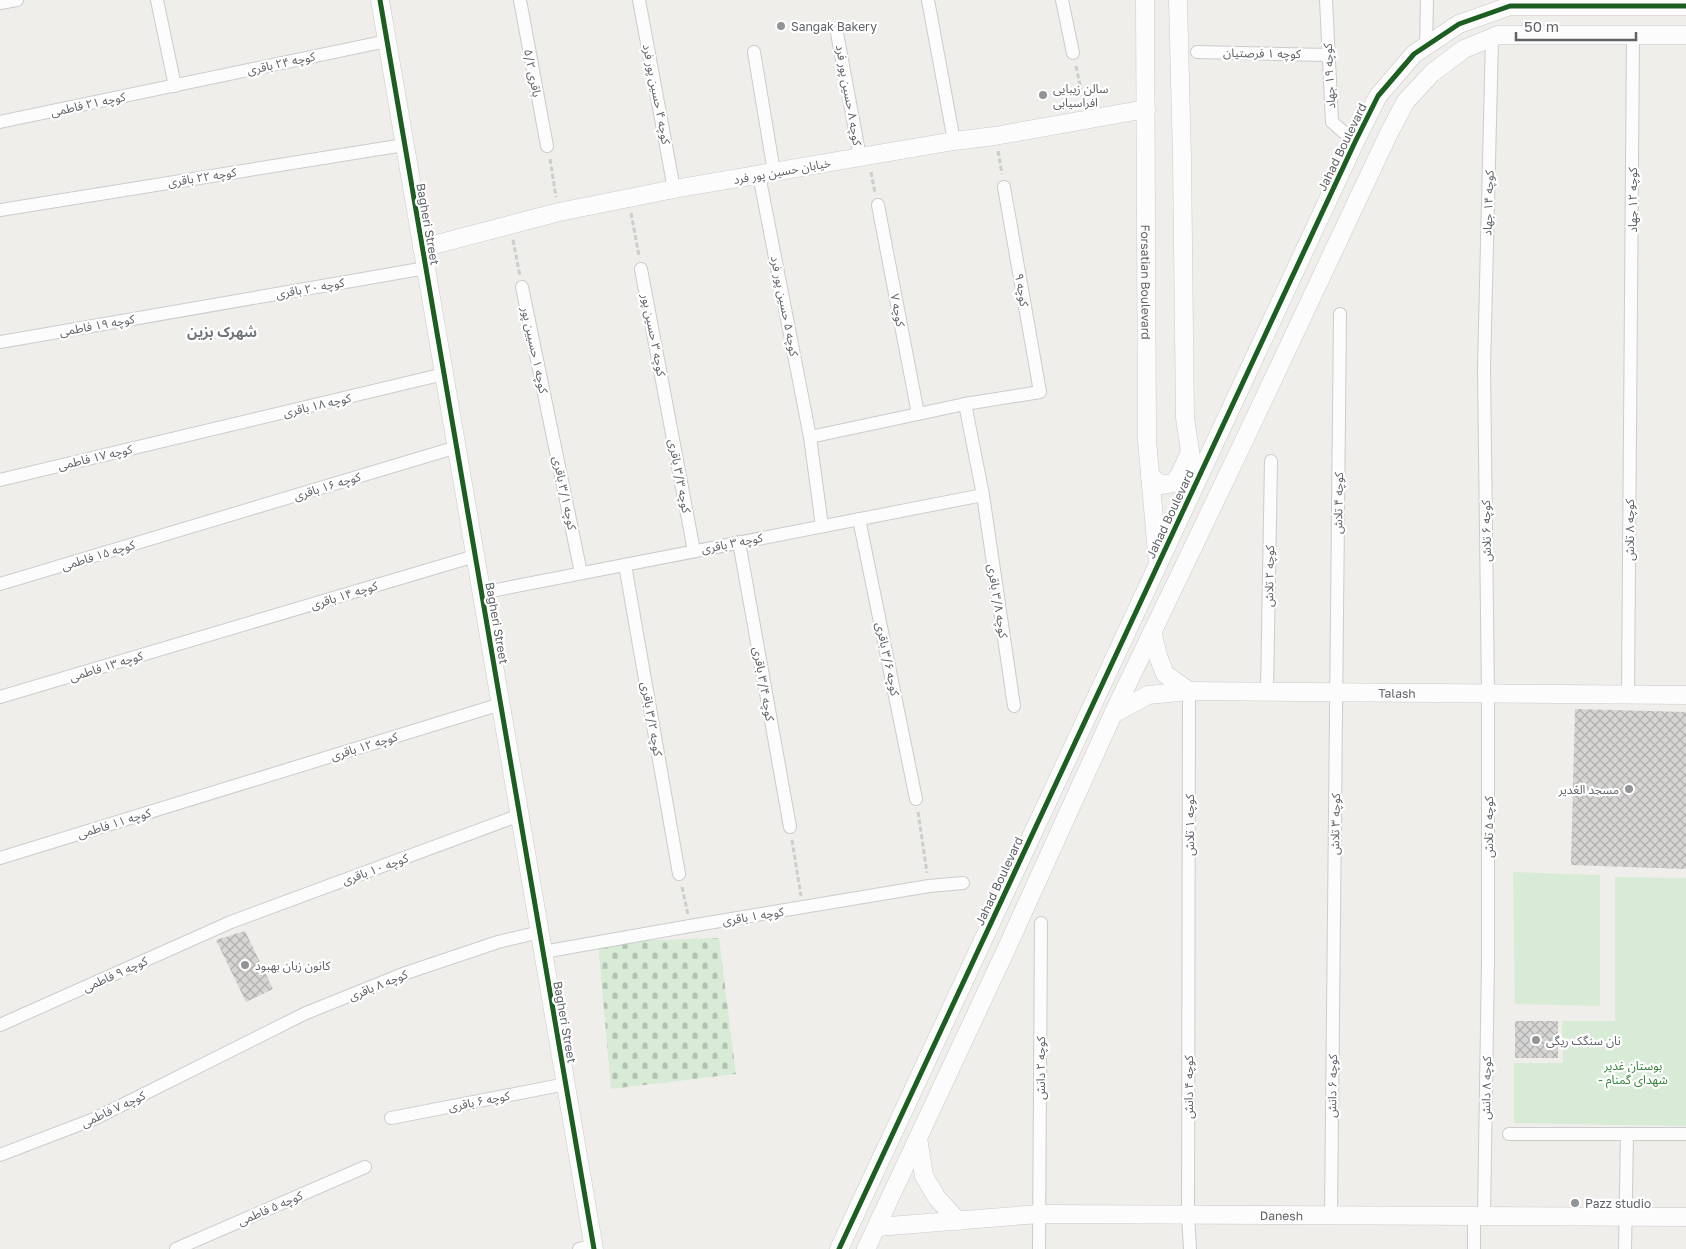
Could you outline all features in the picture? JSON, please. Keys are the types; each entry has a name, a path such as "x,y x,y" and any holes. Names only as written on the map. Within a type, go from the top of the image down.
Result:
{"street":[{"path":"0,3 17,0"},
{"path":"157,0 175,86"},
{"name":"Bagheri Street","path":"380,0 566,1084 589,1248"},
{"name":"باقری ۵/۲","path":"520,0 547,146"},
{"name":"کوچه ۴ حسین پور فرد","path":"639,0 674,189"},
{"path":"928,0 954,141"},
{"path":"1062,0 1073,53"},
{"name":"Forsatian Boulevard","path":"1145,0 1147,431 1158,564"},
{"path":"1178,0 1185,418 1195,484"},
{"name":"کوچه ۱۹ جهاد","path":"1326,0 1332,122 1354,142"},
{"path":"1426,46 1427,0"},
{"name":"Jahad Boulevard","path":"839,1249 1354,142 1378,96 1414,54 1459,24 1510,6 1542,3 1658,3 1686,6"},
{"name":"کوچه ۸ حسین پور فرد","path":"838,34 864,156"},
{"path":"867,1249 1020,920 1113,714 1385,141 1406,101 1432,73 1464,49 1498,35 1686,35"},
{"name":"کوچه ۱۲ جهاد","path":"1630,365 1633,35"},
{"name":"کوچه ۱۴ جهاد","path":"1484,368 1492,38"},
{"name":"کوچه ۲۴ باقری","path":"175,86 387,41"},
{"name":"کوچه ۵ حسین پور فرد","path":"754,52 767,174 810,437 822,526"},
{"name":"کوچه ۱ فرصتیان","path":"1197,52 1328,54"},
{"name":"کوچه ۲۱ فاطمی","path":"0,122 175,86"},
{"name":"خیابان حسین پور فرد","path":"422,248 559,212 674,189 1146,109"},
{"name":"کوچه ۲۲ باقری","path":"0,210 404,145"},
{"name":"کوچه ۹","path":"965,404 1040,392 1004,187"},
{"name":"کوچه ۷","path":"878,205 918,414"},
{"name":"کوچه ۲۰ باقری","path":"194,308 426,268"},
{"name":"کوچه ۳ حسین پور","path":"641,269 666,401"},
{"name":"کوچه ۱ حسیین پور","path":"522,287 548,414"},
{"name":"کوچه ۱۹ فاطمی","path":"0,342 194,308"},
{"name":"کوچه ۴ تلاش","path":"1336,692 1340,314"},
{"path":"1251,365 1275,376"},
{"name":"کوچه ۸ تلاش","path":"1628,694 1630,365"},
{"name":"کوچه ۶ تلاش","path":"1484,368 1488,693"},
{"name":"کوچه ۱۸ باقری","path":"191,435 444,374"},
{"name":"کوچه ۳/۳ باقری","path":"666,401 694,551"},
{"path":"810,437 965,404"},
{"name":"کوچه ۳/۸ باقری","path":"965,404 983,495 1014,706"},
{"name":"کوچه ۳/۱ باقری","path":"548,414 581,573"},
{"name":"کوچه ۱۷ فاطمی","path":"0,480 191,435"},
{"name":"کوچه ۱۶ باقری","path":"197,525 457,447"},
{"path":"1150,476 1161,485 1174,483 1190,452"},
{"name":"کوچه ۲ تلاش","path":"1267,691 1271,461"},
{"name":"کوچه ۳ باقری","path":"482,593 983,495"},
{"name":"کوچه ۳/۶ باقری","path":"859,519 916,799"},
{"name":"کوچه ۱۵ فاطمی","path":"0,584 197,525"},
{"name":"کوچه ۳/۴ باقری","path":"739,542 790,827"},
{"name":"کوچه ۱۴ باقری","path":"213,634 475,556"},
{"name":"کوچه ۳/۲ باقری","path":"624,565 679,874"},
{"path":"1152,632 1165,674 1189,691"},
{"name":"کوچه ۱۳ فاطمی","path":"0,697 213,634"},
{"name":"Talash","path":"1113,714 1148,695 1189,691 1686,695"},
{"name":"کوچه ۱ تلاش","path":"1188,960 1189,691"},
{"name":"کوچه ۳ تلاش","path":"1333,957 1336,692"},
{"name":"کوچه ۵ تلاش","path":"1488,693 1488,960"},
{"name":"کوچه ۱۲ باقری","path":"228,788 501,704"},
{"name":"کوچه ۱۱ فاطمی","path":"0,858 228,788"},
{"name":"کوچه ۱۰ باقری","path":"231,922 520,815"},
{"name":"کوچه ۱ باقری","path":"543,952 929,886 963,883"},
{"name":"کوچه ۹ فاطمی","path":"0,1025 231,922"},
{"name":"کوچه ۲ دانش","path":"1039,1249 1041,923"},
{"name":"کوچه ۸ باقری","path":"223,1056 306,1013 403,974 498,942 540,932"},
{"name":"کوچه ۶ دانش","path":"1331,1215 1333,957"},
{"name":"کوچه ۴ دانش","path":"1188,960 1188,1215 1190,1249"},
{"name":"کوچه ۸ دانش","path":"1474,1249 1479,1216 1488,960"},
{"name":"کوچه ۷ فاطمی","path":"0,1155 94,1119 223,1056"},
{"name":"کوچه ۶ باقری","path":"391,1118 566,1084"},
{"path":"1509,1134 1686,1134"},
{"path":"1625,1249 1627,1134"},
{"path":"918,1138 924,1176 937,1198 958,1221"},
{"name":"کوچه ۵ فاطمی","path":"176,1249 365,1167"},
{"name":"Danesh","path":"877,1227 1039,1214 1686,1217"}],"path":[{"path":"1073,53 1087,119"},
{"path":"995,136 1004,187"},
{"path":"547,146 559,212"},
{"path":"864,156 878,205"},
{"path":"628,199 641,269"},
{"path":"510,225 522,287"},
{"path":"916,799 929,886"},
{"path":"790,827 803,908"},
{"path":"679,874 690,926"}],"green space":[{"path":"1513,872 1600,875 1600,1006 1515,1004"},
{"name":"بوستان غدیر - شهدای گمنام","path":"1615,877 1686,878 1686,1126 1514,1123 1514,1063 1563,1063 1562,1021 1615,1021"},
{"path":"719,938 736,1074 611,1089 598,942"}],"building":[{"name":"مسجد الغدیر","path":"1575,709 1686,712 1686,869 1571,865"},
{"name":"کانون زبان بهبود","path":"245,931 273,989 246,1002 216,940"},
{"name":"نان سنگک ریگی","path":"1515,1021 1558,1021 1558,1058 1515,1058"}],"cycle path":[{"path":"380,0 594,1249"},
{"path":"839,1249 1378,96 1414,54 1459,24 1510,6 1686,6"}],"place":[{"name":"Sangak Bakery","path":"781,26"},
{"name":"سالن زیبایی افراسیابی","path":"1043,95"},
{"name":"مسجد الغدیر","path":"1629,789"},
{"name":"کانون زبان بهبود","path":"245,965"},
{"name":"نان سنگک ریگی","path":"1536,1040"},
{"name":"Pazz studio","path":"1575,1203"}],"district":[{"name":"شهرک بزین","path":"222,331"}]}
